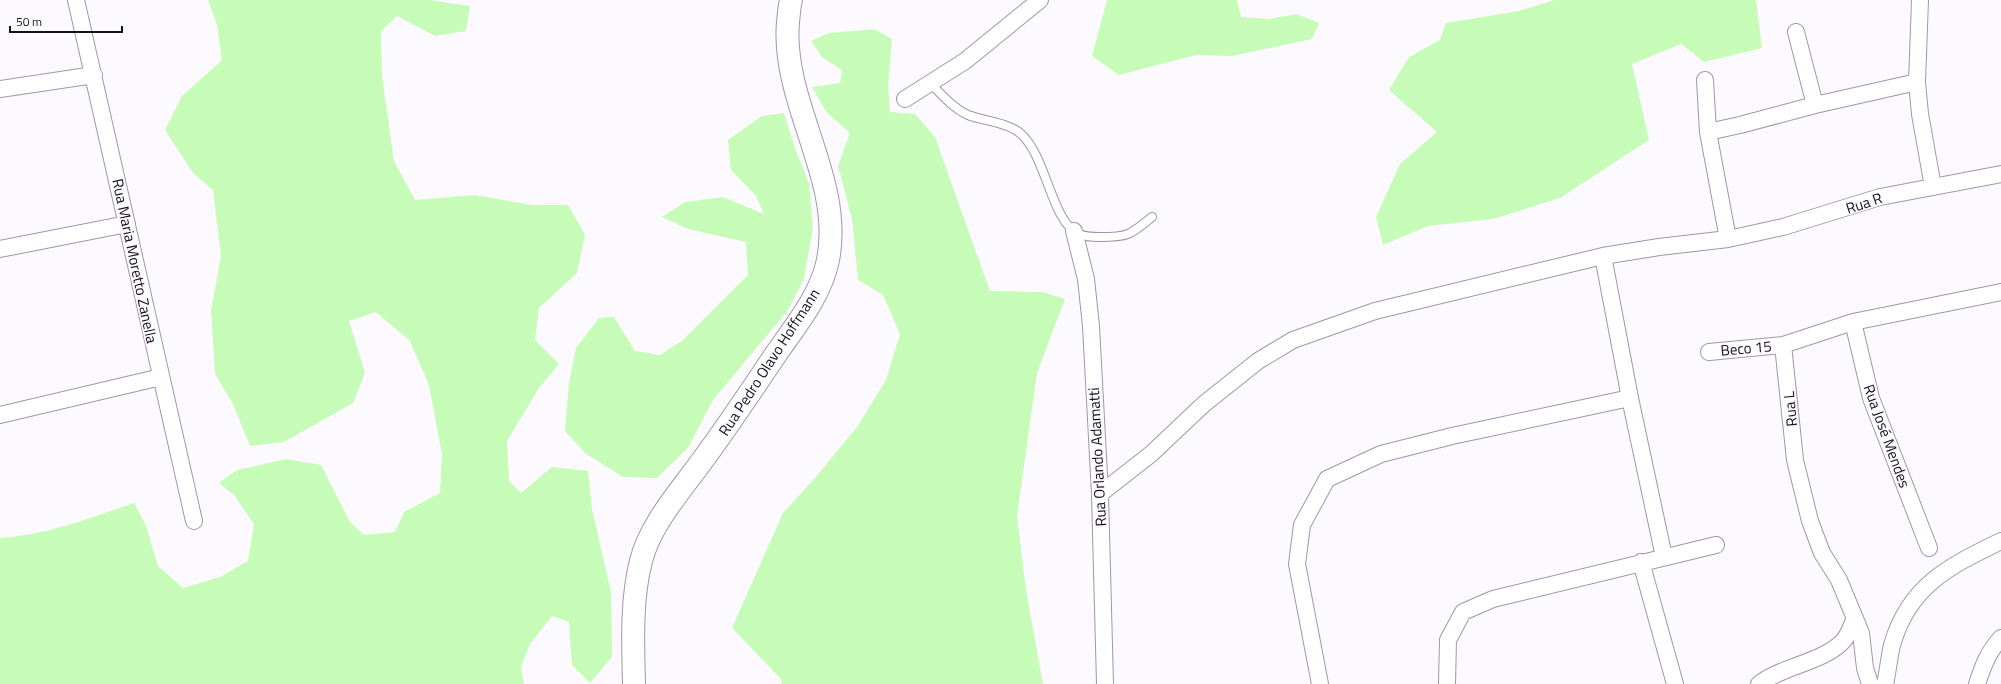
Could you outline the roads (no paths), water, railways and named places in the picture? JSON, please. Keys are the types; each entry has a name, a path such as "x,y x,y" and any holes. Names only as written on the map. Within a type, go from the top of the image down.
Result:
{"street":[{"name":"Rua Maria Moretto Zanella","path":"76,0 194,521"},
{"name":"Rua Pedro Olavo Hoffmann","path":"634,684 634,630 637,588 641,561 647,543 674,500 806,310 824,277 829,259 830,212 789,66 787,34 791,0"},
{"path":"905,99 931,84 998,35 1040,0"},
{"path":"1920,0 1918,82 1920,114 1933,187"},
{"path":"1796,32 1815,105"},
{"path":"0,90 94,75"},
{"path":"1705,80 1708,132 1728,239"},
{"path":"1708,132 1740,126 1815,105 1918,82"},
{"name":"Rua R","path":"1100,494 1151,454 1210,399 1258,361 1293,340 1375,311 1603,256 1659,247 1728,239 1783,227 1880,197 2001,174"},
{"path":"0,249 127,224"},
{"name":"Rua Orlando Adamatti","path":"1074,231 1086,279 1091,326 1100,494 1105,684"},
{"path":"1603,256 1630,398 1664,558"},
{"path":"1783,345 1853,322 2001,292"},
{"name":"Rua José Mendes","path":"1853,322 1871,398 1929,548"},
{"name":"Beco 15","path":"1709,352 1783,345"},
{"name":"Rua L","path":"1783,345 1795,460 1810,521 1822,553 1839,580 1861,632 1865,668 1870,684"},
{"path":"0,415 161,376"},
{"path":"1320,684 1297,564 1302,525 1327,479 1381,454 1452,436 1630,398"},
{"path":"1885,684 1892,644 1904,614 1922,590 1937,575 2001,541"},
{"path":"1447,684 1448,640 1462,612 1493,599 1716,545"},
{"path":"1641,562 1675,684"},
{"path":"1763,681 1826,653 1844,640 1855,618"},
{"path":"1977,684 1985,660 1992,648 2001,638"}],"lane":[{"name":"Rua Orlando Adamatti","path":"931,84 947,101 968,114 1001,124 1019,132 1032,146 1058,209 1066,224 1074,231"},
{"path":"1074,231 1091,237 1122,236 1131,234 1152,217"}]}
